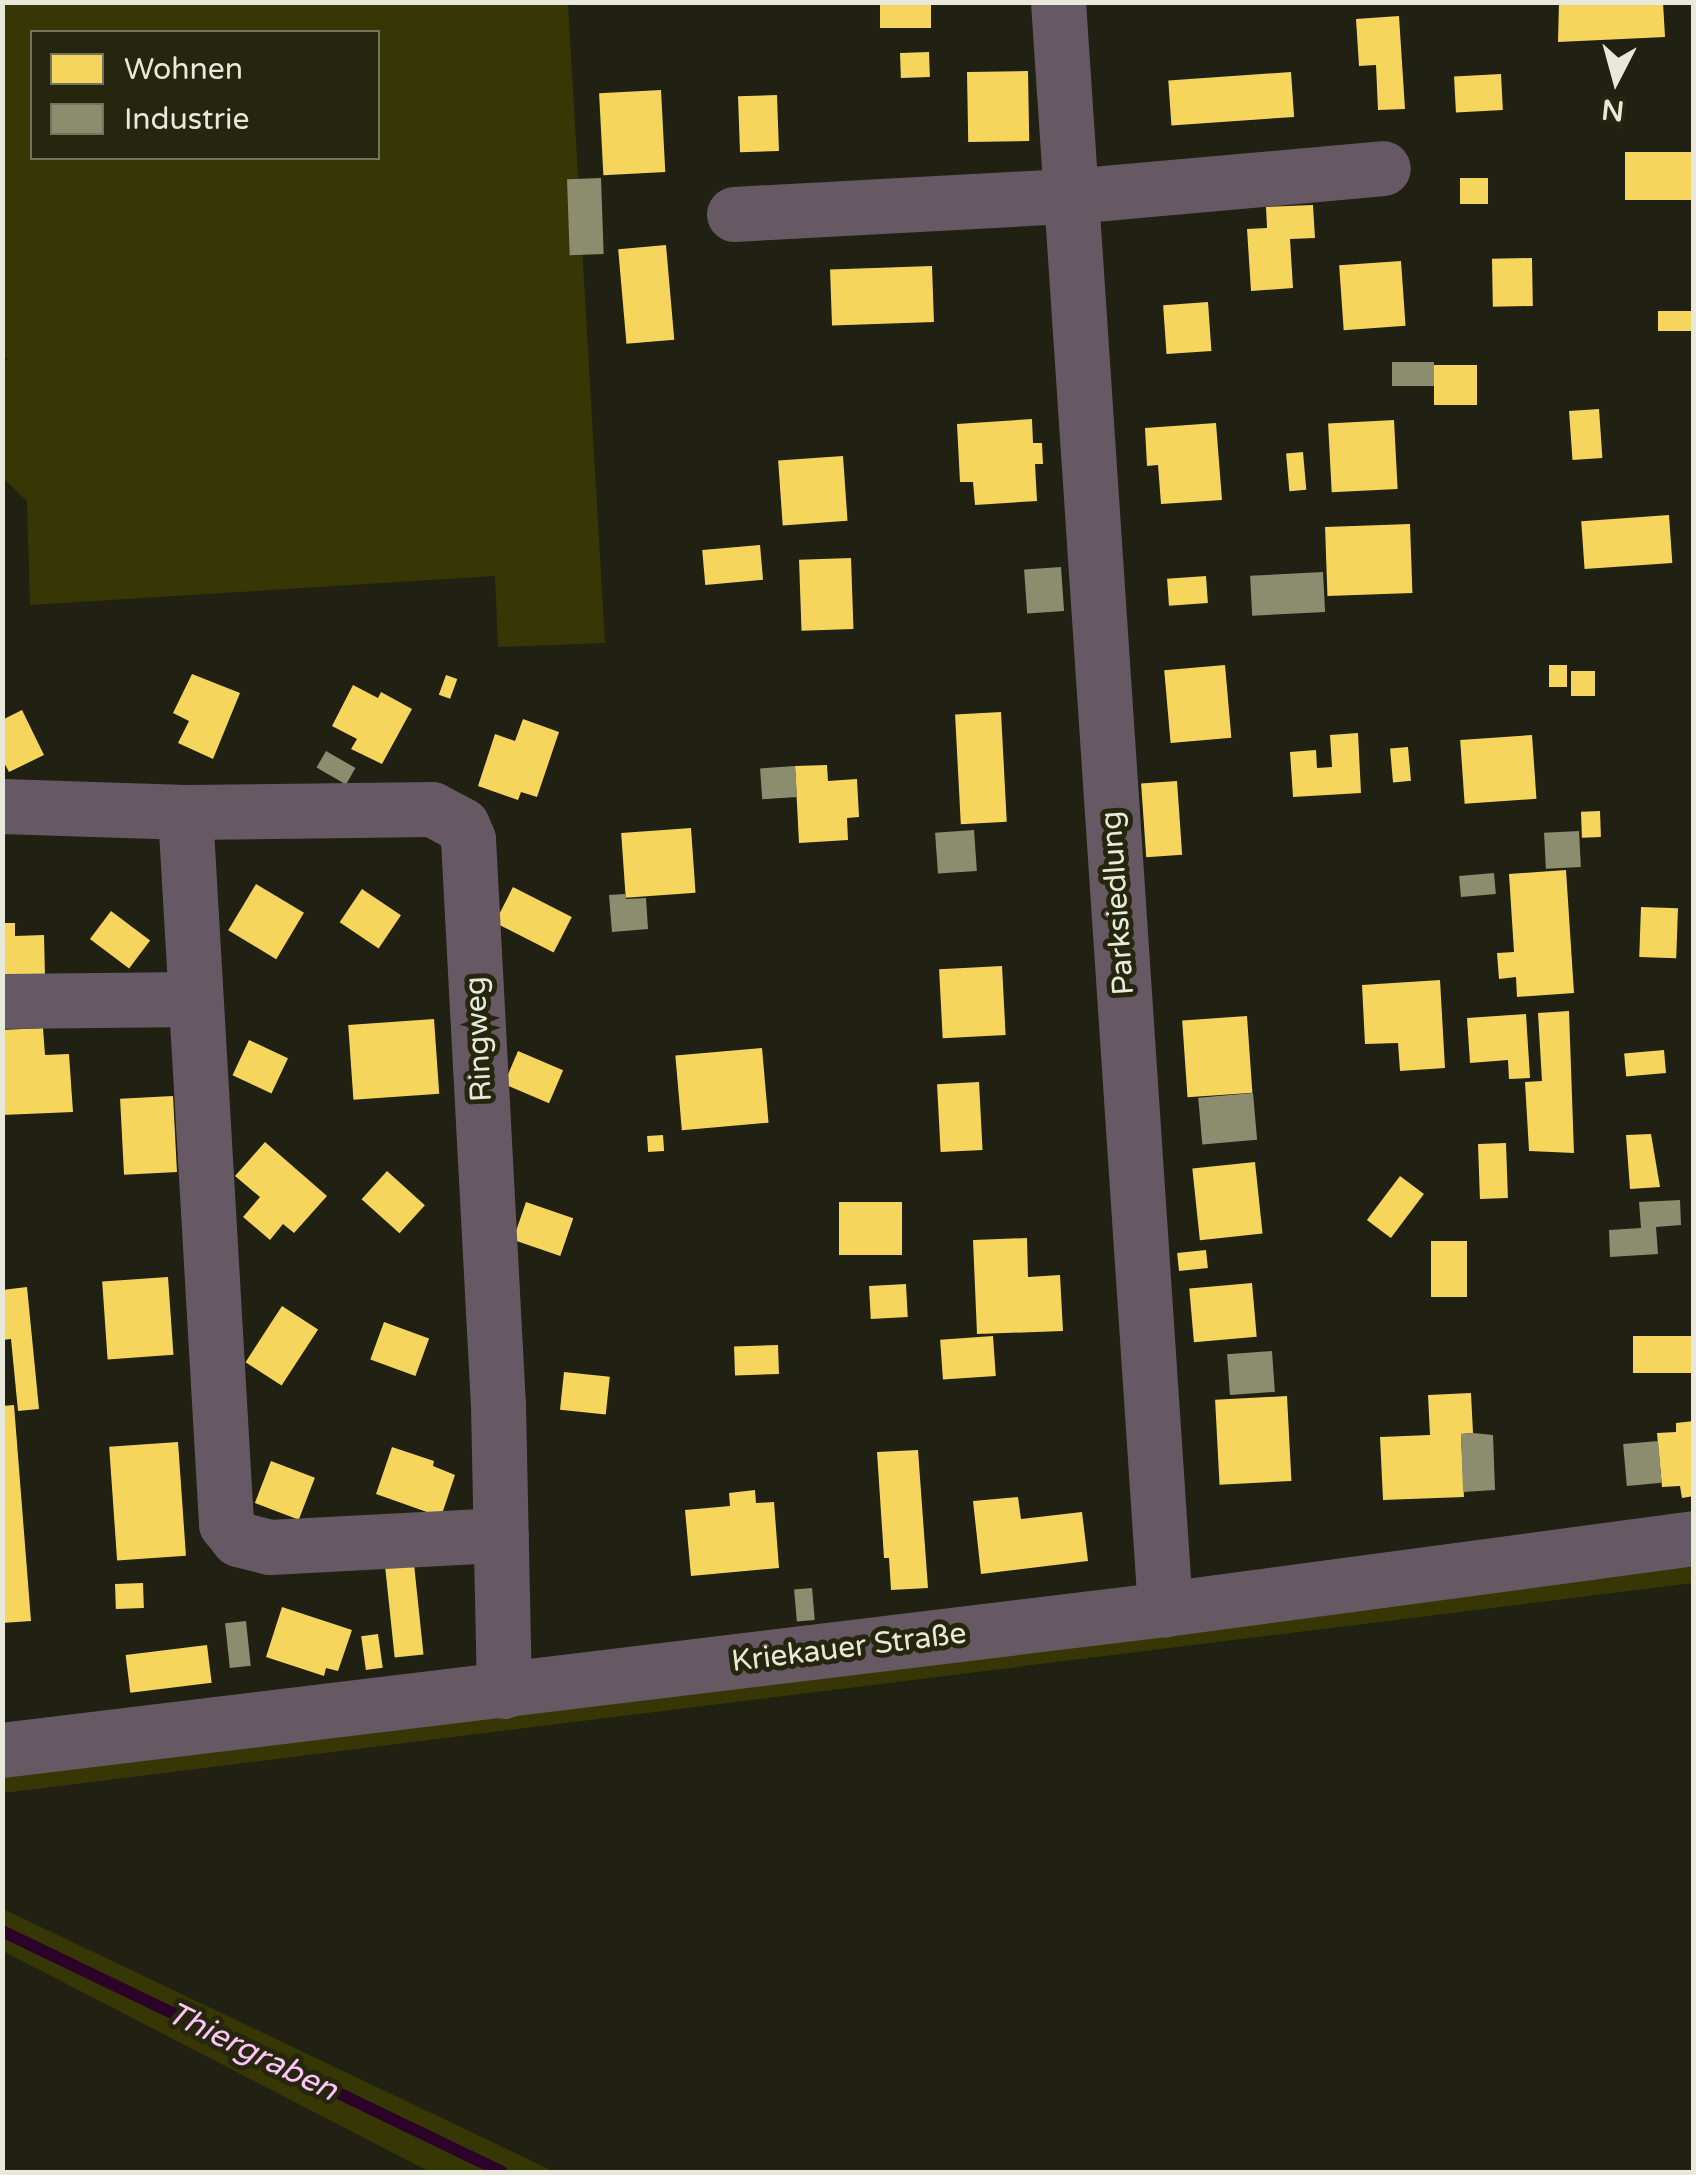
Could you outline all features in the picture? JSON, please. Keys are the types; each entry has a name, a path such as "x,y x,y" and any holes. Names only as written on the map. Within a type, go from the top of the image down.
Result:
{"street":[{"name":"Parksiedlung","path":"1058,2 1165,1609"},
{"path":"734,214 1072,196 1383,168"},
{"name":"Ringweg","path":"2,806 186,812 432,808 462,826 468,839 472,917 501,1535 504,1692"},
{"path":"186,812 226,1524 238,1539 270,1547 501,1535"},
{"path":"2,1002 194,999"},
{"name":"Kriekauer Straße","path":"2,1750 504,1692 1694,1538"}],"shaded area":[{"path":"3,3 568,3 605,643 498,647 495,576 30,605 27,501 3,478 2,366 8,358 2,357"},
{"path":"1693,1555 1693,1583 3,1793 2,1769"},
{"path":"3,1909 555,2172 430,2172 3,1951"}],"building: Wohnen":[{"path":"880,2 931,2 931,28 880,28"},
{"path":"1559,2 1663,2 1665,37 1558,42"},
{"path":"1399,16 1405,109 1378,110 1376,65 1359,66 1356,19"},
{"path":"929,52 930,77 901,78 900,53"},
{"path":"1028,71 1029,141 968,142 967,72"},
{"path":"1291,72 1294,117 1171,125 1168,81"},
{"path":"1501,74 1503,110 1456,112 1454,76"},
{"path":"661,90 665,172 603,175 599,93"},
{"path":"777,95 779,151 740,152 738,96"},
{"path":"1625,152 1694,152 1694,200 1625,200"},
{"path":"1460,178 1488,178 1488,204 1460,204"},
{"path":"1313,205 1315,238 1290,239 1293,288 1251,291 1247,229 1267,228 1266,207"},
{"path":"666,245 674,340 626,344 618,249"},
{"path":"1532,258 1533,306 1493,307 1492,259"},
{"path":"1401,261 1406,326 1344,330 1339,265"},
{"path":"932,266 934,322 832,326 830,270"},
{"path":"1208,302 1211,351 1167,354 1163,305"},
{"path":"1658,311 1694,311 1694,331 1658,331"},
{"path":"1434,365 1477,365 1477,405 1434,405"},
{"path":"1599,409 1602,458 1572,460 1569,411"},
{"path":"1032,419 1033,443 1042,443 1043,464 1035,464 1037,501 975,505 973,482 960,482 957,424"},
{"path":"1394,420 1398,489 1332,492 1328,423"},
{"path":"1216,423 1222,500 1161,504 1158,465 1147,466 1145,428"},
{"path":"1303,452 1306,490 1289,491 1286,453"},
{"path":"843,456 848,521 783,525 778,461"},
{"path":"1669,515 1672,563 1585,569 1581,521"},
{"path":"1410,524 1412,593 1327,596 1325,527"},
{"path":"760,545 763,580 705,585 702,550"},
{"path":"851,558 853,629 802,631 799,560"},
{"path":"1206,576 1208,603 1169,606 1167,579"},
{"path":"1225,665 1231,738 1171,743 1164,670"},
{"path":"1549,665 1567,665 1567,687 1549,687"},
{"path":"1571,671 1595,671 1595,696 1571,696"},
{"path":"192,674 240,693 213,759 178,743 189,721 173,713"},
{"path":"446,675 457,679 450,699 439,695"},
{"path":"353,685 378,698 381,692 412,709 382,764 351,749 357,739 332,726"},
{"path":"22,710 44,755 9,772 2,759 2,720"},
{"path":"1001,712 1007,822 961,824 955,714"},
{"path":"523,719 559,732 537,797 521,792 518,800 478,786 495,734 515,741"},
{"path":"1358,733 1361,793 1293,797 1290,752 1316,750 1317,768 1332,767 1330,735"},
{"path":"1532,735 1536,799 1465,804 1460,740"},
{"path":"1408,747 1411,781 1393,782 1390,749"},
{"path":"827,765 828,781 857,779 859,817 847,818 848,840 799,843 795,766"},
{"path":"1177,781 1182,855 1146,857 1141,784"},
{"path":"1600,811 1601,837 1582,838 1581,812"},
{"path":"691,828 696,893 626,898 621,833"},
{"path":"1566,870 1574,993 1517,997 1516,977 1499,979 1497,953 1514,952 1509,874"},
{"path":"256,884 304,913 276,959 228,930"},
{"path":"513,887 572,917 554,953 495,923"},
{"path":"362,889 401,915 379,948 340,922"},
{"path":"1641,907 1678,908 1676,958 1639,957"},
{"path":"111,911 150,940 129,968 90,939"},
{"path":"2,923 15,923 15,936 44,935 45,978 2,979"},
{"path":"1002,966 1006,1035 943,1038 939,969"},
{"path":"1440,980 1445,1068 1400,1071 1398,1043 1365,1044 1362,985"},
{"path":"1569,1011 1574,1153 1529,1151 1525,1082 1542,1081 1538,1013"},
{"path":"1526,1014 1530,1078 1509,1079 1508,1060 1470,1063 1467,1018"},
{"path":"1247,1016 1252,1093 1188,1097 1182,1021"},
{"path":"434,1019 439,1094 353,1100 348,1025"},
{"path":"43,1028 45,1055 69,1054 73,1112 2,1115 2,1030"},
{"path":"249,1040 288,1058 271,1094 233,1075"},
{"path":"762,1048 769,1123 682,1130 675,1056"},
{"path":"1664,1050 1666,1073 1626,1076 1624,1053"},
{"path":"518,1051 563,1070 549,1103 504,1084"},
{"path":"979,1082 983,1150 941,1152 937,1084"},
{"path":"173,1096 177,1172 124,1175 120,1099"},
{"path":"1651,1134 1660,1187 1630,1189 1626,1135"},
{"path":"663,1135 664,1151 648,1152 647,1136"},
{"path":"265,1142 327,1196 294,1233 283,1224 270,1240 243,1217 260,1197 235,1176"},
{"path":"1506,1143 1508,1198 1480,1199 1478,1144"},
{"path":"1255,1162 1263,1234 1200,1240 1192,1169"},
{"path":"387,1171 425,1205 399,1233 362,1199"},
{"path":"1400,1176 1424,1194 1391,1238 1367,1220"},
{"path":"526,1202 573,1218 560,1256 513,1240"},
{"path":"839,1202 902,1202 902,1255 839,1255"},
{"path":"1027,1238 1028,1277 1060,1275 1063,1331 977,1334 973,1240"},
{"path":"1431,1241 1467,1241 1467,1297 1431,1297"},
{"path":"1206,1250 1208,1268 1179,1271 1177,1253"},
{"path":"168,1277 173,1355 108,1359 102,1282"},
{"path":"1252,1283 1257,1337 1194,1342 1189,1288"},
{"path":"906,1284 908,1317 871,1319 869,1286"},
{"path":"27,1287 39,1409 18,1411 11,1339 2,1340 2,1290"},
{"path":"282,1306 318,1329 282,1386 246,1362"},
{"path":"384,1322 429,1338 415,1376 370,1360"},
{"path":"993,1336 996,1376 943,1380 940,1340"},
{"path":"1633,1336 1694,1336 1694,1373 1633,1373"},
{"path":"778,1345 779,1374 735,1376 734,1347"},
{"path":"564,1372 610,1377 606,1415 560,1410"},
{"path":"1471,1393 1473,1433 1461,1434 1464,1497 1383,1500 1380,1437 1430,1435 1428,1395"},
{"path":"1287,1396 1291,1481 1220,1485 1215,1400"},
{"path":"14,1405 31,1621 2,1623 2,1406"},
{"path":"1694,1421 1694,1496 1682,1498 1680,1486 1662,1487 1657,1433 1676,1432 1676,1423"},
{"path":"178,1442 186,1556 117,1561 109,1447"},
{"path":"392,1447 434,1461 433,1466 455,1475 441,1517 376,1494"},
{"path":"918,1450 928,1588 891,1590 889,1558 884,1558 877,1452"},
{"path":"271,1461 315,1478 299,1520 255,1503"},
{"path":"755,1490 756,1503 774,1502 779,1568 691,1576 685,1510 730,1506 729,1493"},
{"path":"1018,1497 1021,1519 1082,1512 1088,1561 981,1574 973,1501"},
{"path":"414,1564 424,1655 395,1658 385,1567"},
{"path":"143,1583 144,1608 116,1609 115,1584"},
{"path":"282,1607 352,1630 338,1671 326,1668 324,1676 266,1657"},
{"path":"378,1634 383,1668 366,1670 361,1636"},
{"path":"207,1645 212,1683 130,1693 126,1655"}],"building: Industrie":[{"path":"601,178 604,254 570,255 567,179"},
{"path":"1392,362 1434,362 1434,386 1392,386"},
{"path":"1061,567 1064,611 1027,613 1024,570"},
{"path":"1323,572 1325,612 1252,616 1250,576"},
{"path":"326,751 355,768 346,784 316,767"},
{"path":"795,766 797,797 762,799 760,768"},
{"path":"974,830 977,871 938,874 935,833"},
{"path":"1579,831 1581,867 1546,869 1544,833"},
{"path":"1494,873 1496,894 1461,897 1459,876"},
{"path":"625,894 626,899 646,898 648,929 612,932 609,895"},
{"path":"1253,1093 1257,1140 1202,1145 1198,1098"},
{"path":"1680,1200 1681,1225 1656,1227 1658,1254 1610,1257 1609,1230 1641,1228 1639,1202"},
{"path":"1272,1351 1275,1392 1230,1395 1227,1354"},
{"path":"1461,1434 1493,1435 1495,1490 1463,1492"},
{"path":"1658,1441 1662,1483 1627,1486 1623,1444"},
{"path":"812,1588 815,1620 797,1621 794,1590"},
{"path":"246,1621 251,1666 230,1668 225,1623"}],"waterway":[{"name":"Thiergraben","path":"2,1931 502,2172"}]}
